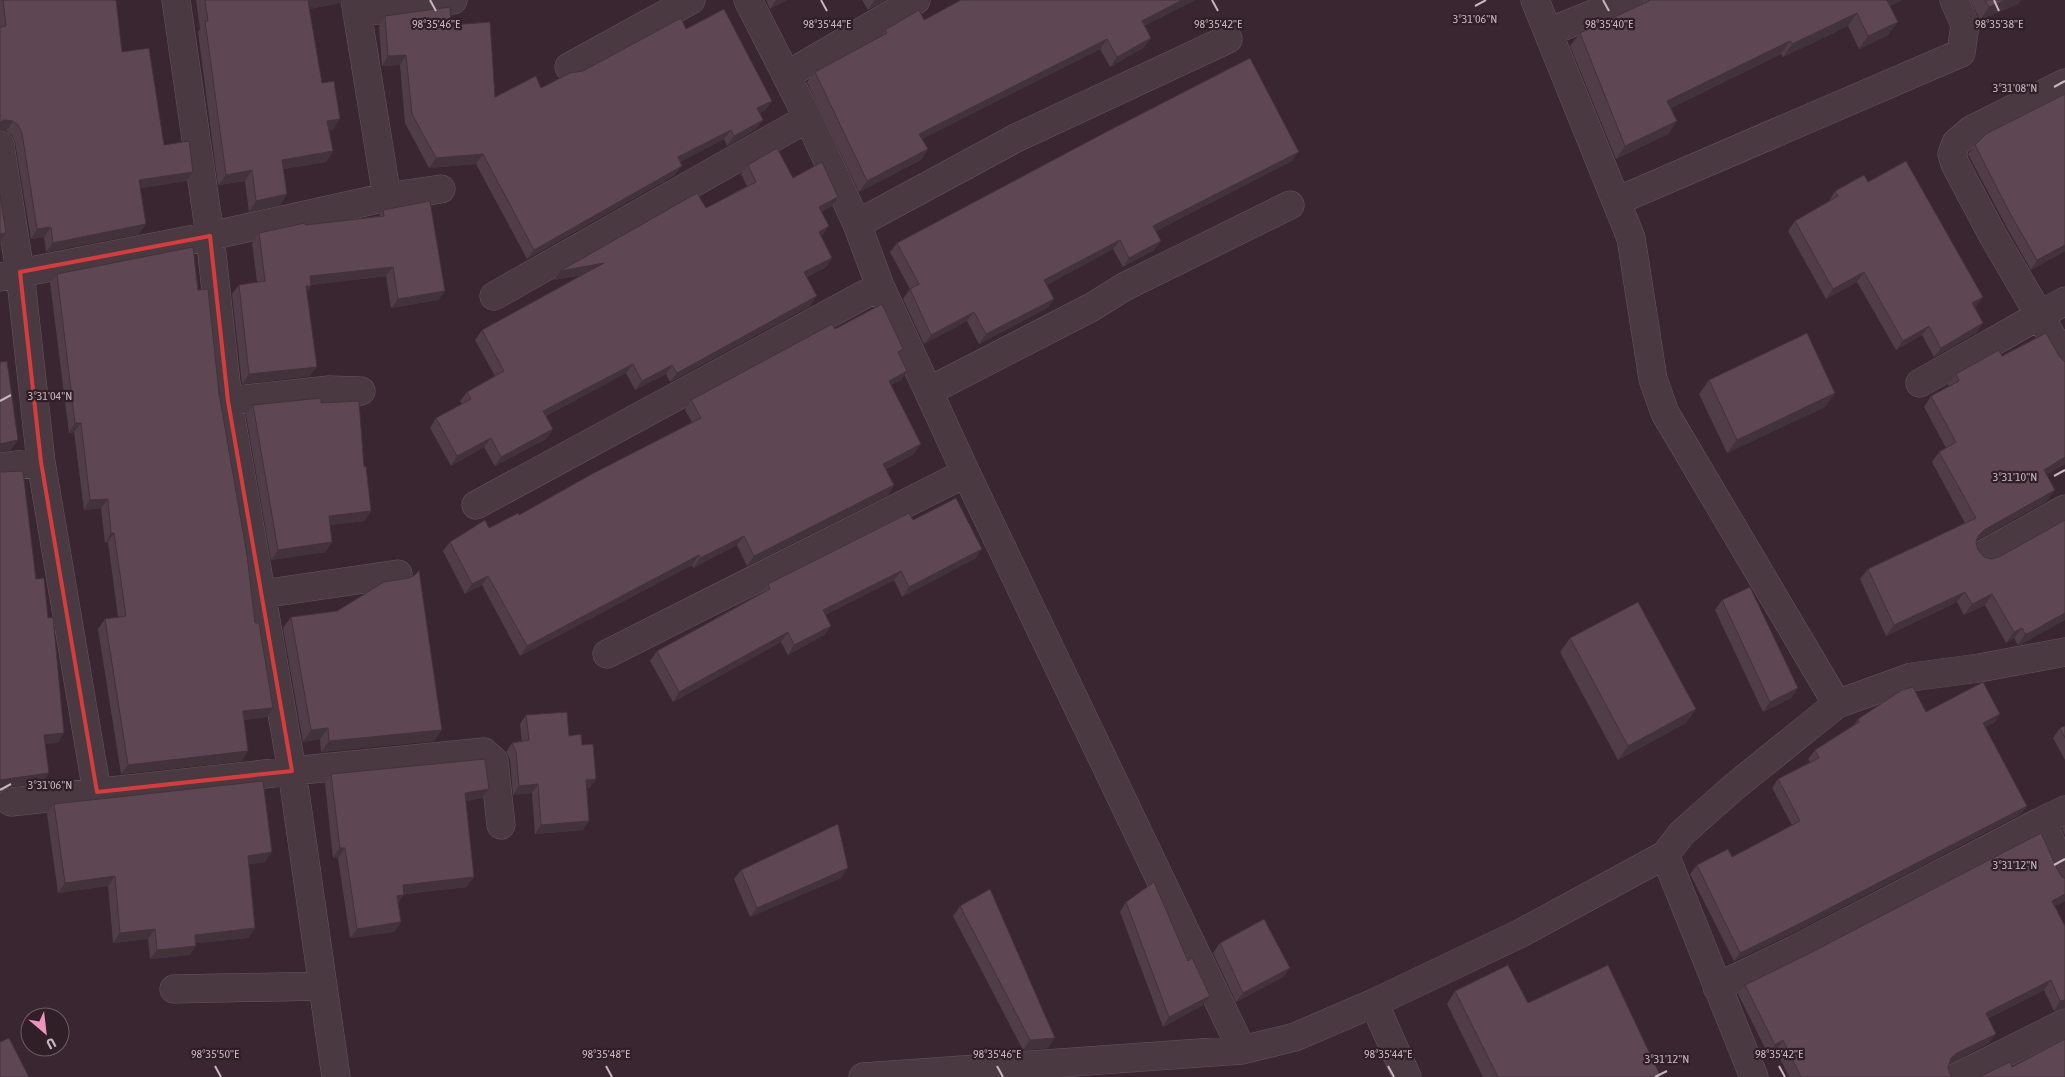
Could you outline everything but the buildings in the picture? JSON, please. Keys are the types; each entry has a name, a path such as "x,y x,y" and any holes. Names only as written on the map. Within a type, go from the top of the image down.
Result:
{"street":[{"path":"176,0 210,236 228,401 292,771 336,1077"},
{"path":"387,197 356,6 454,0"},
{"path":"569,67 691,0"},
{"path":"748,0 808,118 857,224 880,286 930,391 966,473 1242,1050"},
{"path":"787,75 916,0"},
{"path":"1535,0 1631,238 1654,379 1664,413 1837,704"},
{"path":"1549,32 1628,0"},
{"path":"1617,201 1961,53 1965,25 1954,0"},
{"path":"857,224 1016,138 1228,39"},
{"path":"2065,83 1971,130 1956,143 1952,154 1955,164 1992,234 2065,359"},
{"path":"494,296 808,118"},
{"path":"0,145 10,274 40,462 97,792"},
{"path":"10,274 210,236 387,197 442,189"},
{"path":"930,391 1092,307 1124,287 1290,205"},
{"path":"476,506 880,286"},
{"path":"1920,383 2065,301"},
{"path":"228,401 315,391 361,391"},
{"path":"0,467 40,462"},
{"path":"607,654 966,473"},
{"path":"1984,554 2065,509"},
{"path":"262,594 398,574"},
{"path":"863,1077 1242,1050 1295,1037 1521,933 1665,855 1682,833 1719,800 1837,704 1912,677 1979,668 2065,652"},
{"path":"11,802 484,752 494,761 501,824"},
{"path":"1717,987 1794,950 2053,815 2065,875"},
{"path":"1665,855 1754,1077"},
{"path":"174,989 323,986"},
{"path":"1374,1002 1407,1077"},
{"path":"1957,1077 2065,1023"}],"highlighted area":[{"path":"210,236 228,401 292,771 97,792 41,462 20,272"}]}
